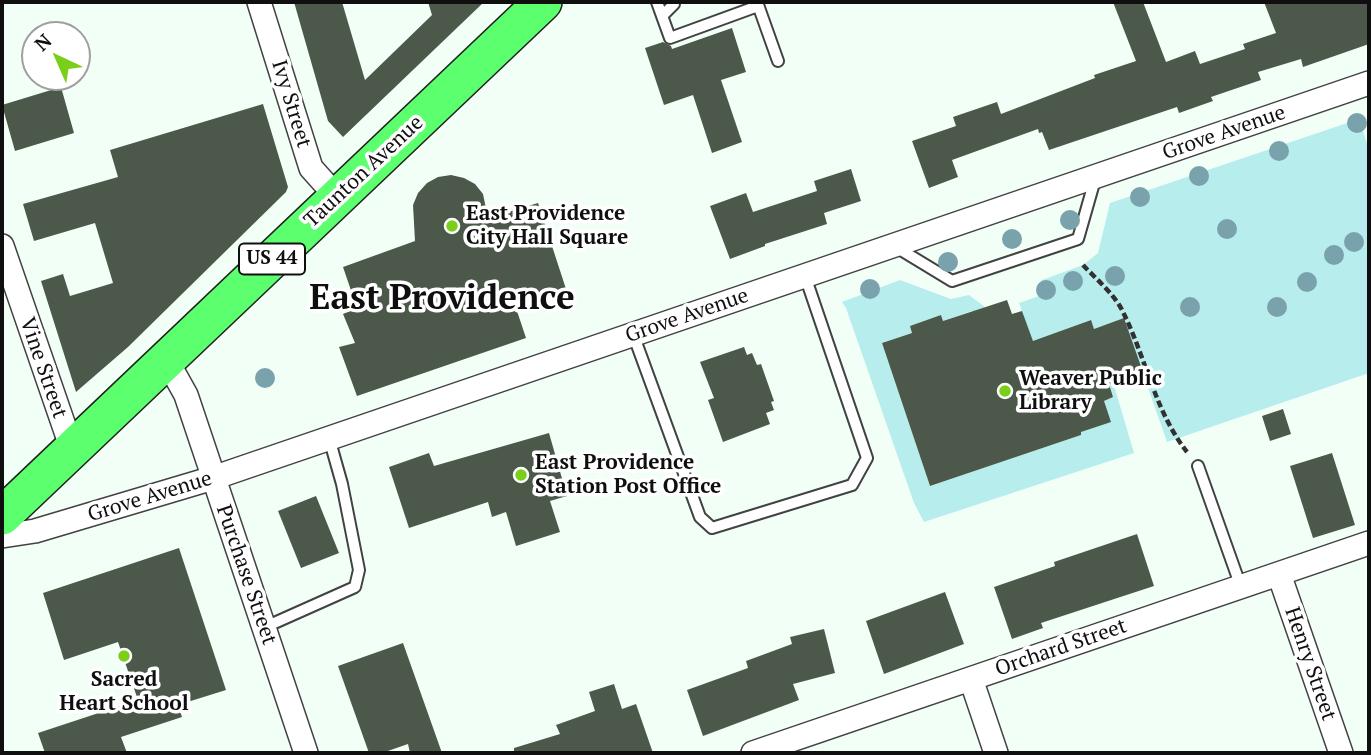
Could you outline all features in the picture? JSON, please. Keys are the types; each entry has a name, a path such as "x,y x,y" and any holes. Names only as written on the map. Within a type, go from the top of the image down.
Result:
{"highway":[{"name":"Taunton Avenue","path":"2,516 543,2"}],"street":[{"name":"Ivy Street","path":"259,2 311,168 337,197"},
{"name":"Grove Avenue","path":"2,536 35,531 213,478 1369,83"},
{"name":"Vine Street","path":"2,246 72,449"},
{"name":"Purchase Street","path":"166,359 186,395 306,753"},
{"name":"Orchard Street","path":"753,753 1369,543"},
{"name":"Henry Street","path":"1279,574 1341,753"},
{"path":"971,679 996,753"}],"lane":[{"path":"657,2 670,38 757,4 778,61"},
{"path":"662,16 674,4"},
{"path":"894,246 952,281 1078,239 1096,176"},
{"path":"633,334 700,517 712,528 852,485 867,458 805,276"},
{"path":"263,628 355,587 359,570 330,438"},
{"path":"1198,466 1241,587"}],"path":[{"path":"1083,265 1121,307 1152,389 1173,435 1198,466"}],"shaded area":[{"path":"1359,119 1369,149 1369,373 1167,442 1124,319 1094,329 1090,320 1056,333 1036,350 1019,303 1039,296 1042,280 1083,265 1098,253 1110,203"},
{"path":"900,280 951,299 969,295 985,307 979,310 977,326 972,311 943,321 941,315 912,333 882,343 930,486 1081,435 1104,401 1113,397 1109,384 1113,382 1134,453 924,522 914,503 842,302"}],"building":[{"path":"294,2 342,2 365,80 432,15 428,2 484,2 343,137 328,121"},
{"path":"1113,2 1143,2 1166,62 1195,51 1200,64 1245,49 1243,44 1276,33 1264,2 1369,2 1369,44 1303,67 1301,59 1258,72 1261,80 1211,97 1213,101 1179,113 1177,107 1049,150 1042,132 1039,133 1038,129 952,160 958,177 929,188 912,141 956,126 953,117 997,102 1001,114 1095,78 1094,75 1136,61"},
{"path":"732,28 746,72 721,80 742,142 712,153 693,95 664,105 645,48 663,42 672,49"},
{"path":"48,91 62,91 74,133 15,151 2,105"},
{"path":"263,104 288,187 286,192 128,347 76,392 41,281 63,274 70,296 113,283 95,223 34,241 23,204 118,177 110,150"},
{"path":"851,169 861,201 824,213 827,224 765,244 730,259 710,206 746,193 753,212 817,191 814,181"},
{"path":"451,175 475,184 483,194 488,218 538,203 566,289 515,305 526,338 357,396 339,347 355,343 343,314 357,308 343,267 415,241 413,205 418,193 427,183 438,177"},
{"name":"Weaver Public Library","path":"1007,300 1012,314 1022,311 1033,341 1091,320 1094,329 1124,318 1143,372 1109,384 1113,397 1104,401 1111,422 1081,432 1081,435 930,486 882,343 912,333 910,326 941,315 943,321"},
{"path":"744,347 747,355 752,353 757,365 761,364 774,401 771,402 774,410 766,413 770,424 723,442 708,400 714,398 700,362"},
{"path":"1283,409 1291,434 1270,441 1262,416"},
{"path":"549,433 567,496 550,501 560,532 516,546 506,512 492,517 488,502 409,528 389,467 429,453 434,466"},
{"path":"1332,453 1355,525 1313,538 1290,466"},
{"path":"316,496 339,553 301,568 278,511"},
{"path":"1137,534 1154,586 1041,623 1043,628 1012,639 994,587 1055,566 1054,562"},
{"path":"179,548 226,690 178,705 182,717 121,737 127,753 45,753 38,733 138,700 118,642 64,660 43,593"},
{"path":"945,592 964,644 884,674 866,621"},
{"path":"824,629 835,673 793,684 799,700 703,736 687,690 748,668 746,661 792,644 790,637"},
{"path":"403,643 442,753 410,753 408,744 382,753 369,753 338,666"},
{"path":"614,684 622,709 636,704 653,753 514,753 514,748 560,734 556,725 595,711 589,692"}],"place":[{"name":"East Providence City Hall Square","path":"452,226"},
{"name":"Weaver Public Library","path":"1005,391"},
{"name":"East Providence Station Post Office","path":"521,475"},
{"name":"Sacred Heart School","path":"124,656"}],"district":[{"name":"East Providence","path":"442,299"}]}
